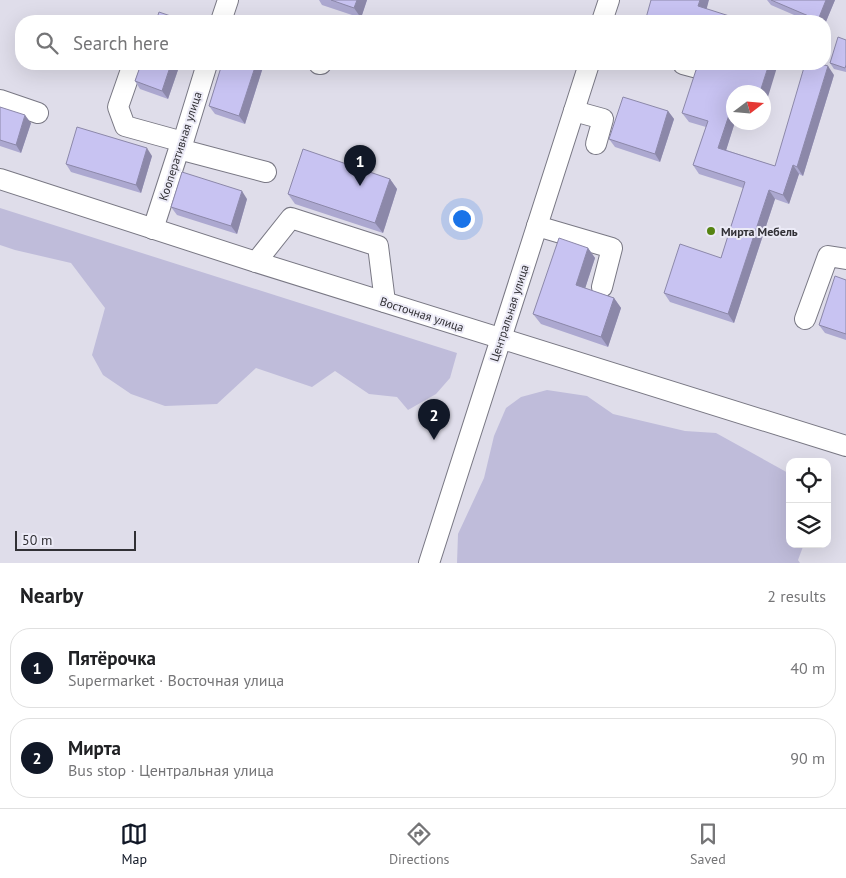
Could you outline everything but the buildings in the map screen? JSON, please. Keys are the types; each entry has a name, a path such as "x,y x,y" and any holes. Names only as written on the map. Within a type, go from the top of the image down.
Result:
{"street":[{"path":"223,15 228,0"},
{"path":"604,15 609,0"},
{"path":"131,70 118,107 125,126 266,172"},
{"name":"Кооперативная улица","path":"153,229 205,70"},
{"name":"Центральная улица","path":"429,563 587,70"},
{"path":"0,100 38,113"},
{"path":"574,112 605,111 596,144"},
{"name":"Восточная улица","path":"0,179 256,262 846,446"},
{"path":"256,262 291,218 378,246 385,302"},
{"path":"537,226 612,248 602,286"},
{"path":"804,319 828,256 846,260"}],"shaded area":[{"path":"0,208 457,353 450,378 436,394 408,410 397,397 369,394 335,371 312,387 256,368 217,404 165,406 131,394 103,375 92,355 105,308 71,263 0,245"},
{"path":"547,390 587,396 613,414 685,431 716,433 786,472 786,548 802,548 798,560 800,563 457,563 458,534 484,478 494,436 506,408 521,397"}],"place":[{"name":"Пятёрочка","path":"360,186"},
{"name":"Мирта Мебель","path":"711,231"},
{"name":"Мирта","path":"434,440"}]}
